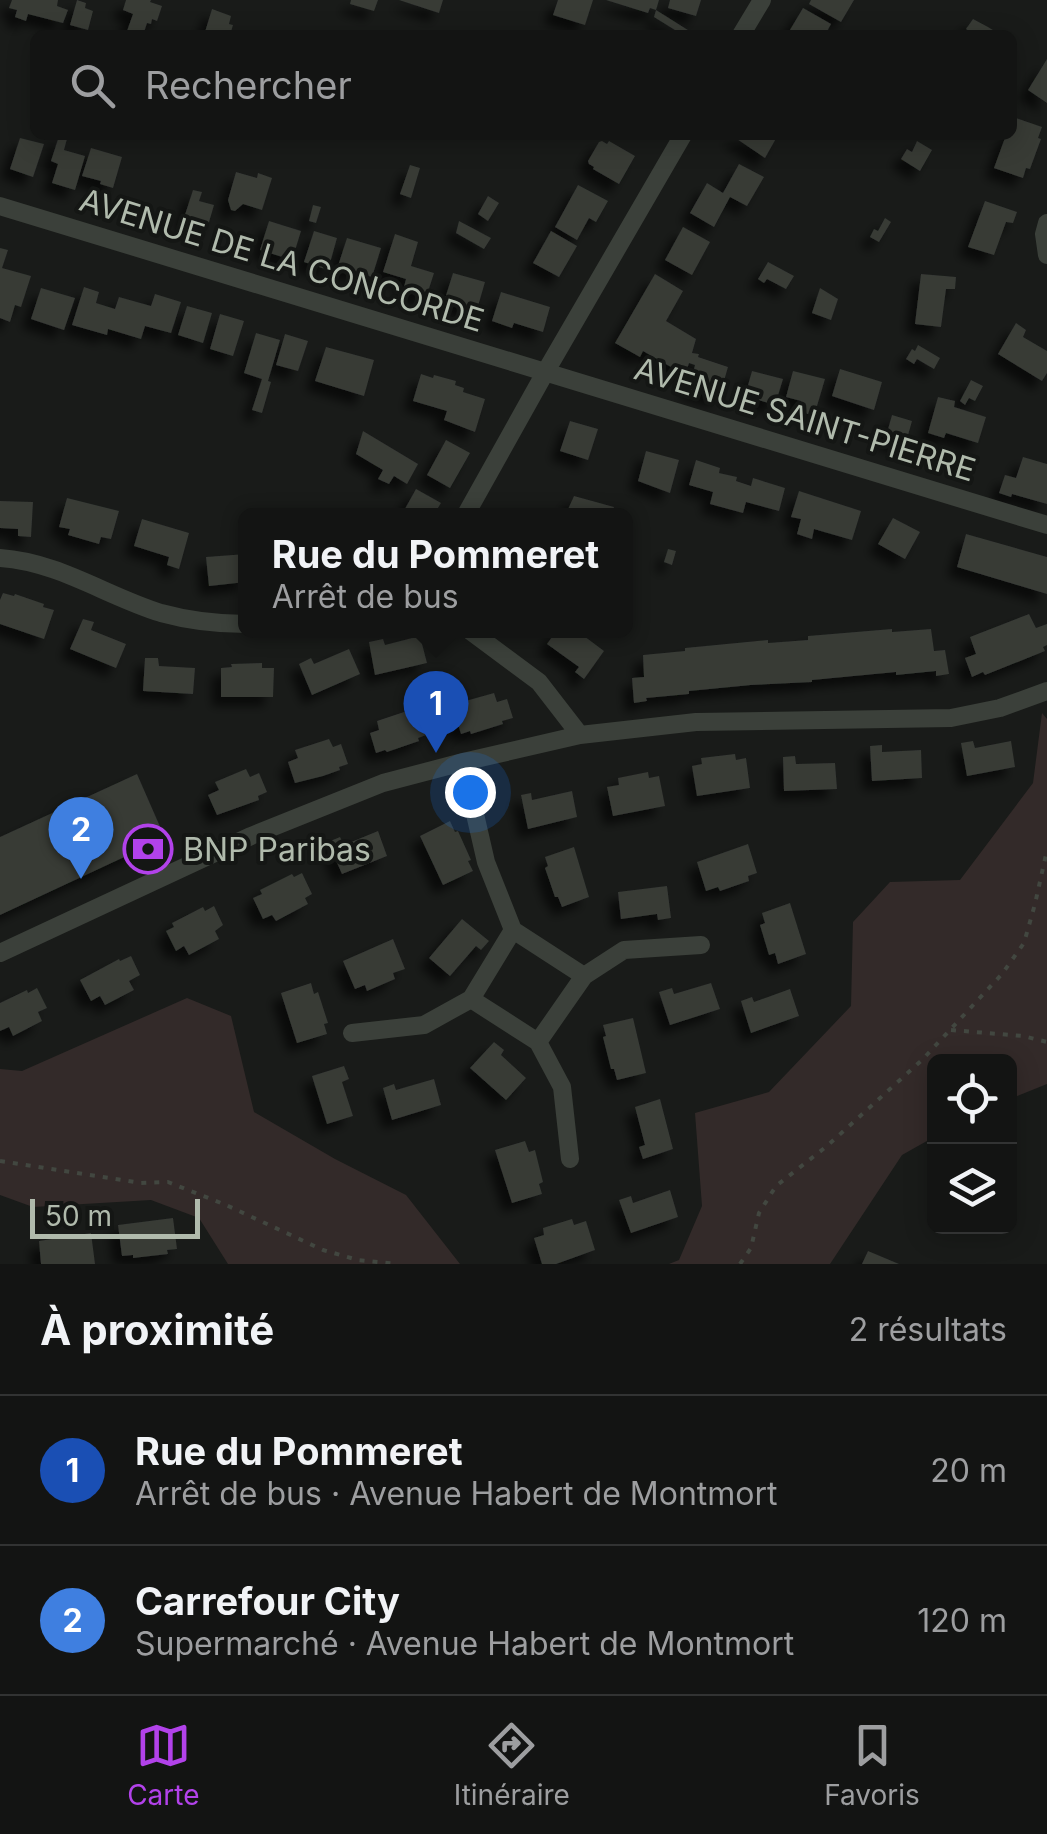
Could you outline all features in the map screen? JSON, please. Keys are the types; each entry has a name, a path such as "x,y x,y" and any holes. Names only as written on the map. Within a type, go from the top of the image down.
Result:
{"street":[{"path":"744,30 762,0"},
{"path":"470,508 680,140"},
{"name":"AVENUE DE LA CONCORDE","path":"0,206 546,372"},
{"path":"1047,223 1047,255"},
{"name":"AVENUE SAINT-PIERRE","path":"546,372 1047,525"},
{"path":"0,558 23,560 72,575 159,612 208,624 238,624"},
{"path":"480,638 539,682 580,735"},
{"path":"0,953 251,836 383,783 463,762 580,735 696,722 951,718 1000,708 1047,691"},
{"path":"463,762 486,862 513,930 584,976"},
{"path":"352,1034 424,1025 472,999 513,930"},
{"path":"538,1042 584,976 624,950 702,945"},
{"path":"472,999 538,1042 562,1087 570,1159"}],"path":[{"path":"740,1264 751,1248 759,1213 776,1186 880,1098 1002,974 1024,942 1047,850"},
{"path":"951,1030 1047,1042"},
{"path":"0,1161 141,1183 168,1182 322,1250 358,1260 398,1264"}],"shaded area":[{"path":"1042,713 1047,719 1047,1084 1017,1096 1017,1054 927,1054 927,1141 902,1155 830,1264 669,1264 679,1260 702,1206 695,1113 769,1092 851,1006 853,922 890,882 960,880 1033,783"},
{"path":"187,998 231,1016 254,1112 406,1195 460,1264 228,1264 199,1218 151,1200 33,1207 0,1195 0,1069 22,1071"}],"building":[{"path":"12,0 58,0 57,6 68,10 63,23 28,14 26,21 15,17 17,10 9,8"},
{"path":"77,0 93,11 88,30 70,25"},
{"path":"126,0 151,0 162,6 157,21 152,19 145,30 127,30 133,14 123,10"},
{"path":"351,0 378,0 374,11 350,4"},
{"path":"399,0 443,0 439,13"},
{"path":"558,0 593,0 585,25 553,15"},
{"path":"606,0 659,0 656,10 650,8 648,13"},
{"path":"670,0 701,0 696,16 668,8"},
{"path":"811,0 854,0 841,22 809,4"},
{"path":"803,8 831,24 828,30 790,30"},
{"path":"212,9 231,16 232,30 206,30"},
{"path":"656,10 688,30 675,30 654,17"},
{"path":"973,19 992,30 967,30"},
{"path":"1047,59 1047,103 1028,90"},
{"path":"1017,118 1042,127 1030,169 1026,168 1023,178 994,168 1004,140 1017,140"},
{"path":"20,138 44,144 33,177 10,169"},
{"path":"58,140 67,140 64,150 85,156 75,190 52,183 58,164 51,161"},
{"path":"738,140 775,140 765,158"},
{"path":"602,141 635,156 619,184 589,164"},
{"path":"917,141 932,150 920,171 901,159 907,149 912,152"},
{"path":"91,148 122,157 113,188 82,176"},
{"path":"739,164 764,177 747,206 730,197 714,227 690,213 707,183 723,193"},
{"path":"410,165 420,168 411,198 400,194"},
{"path":"236,172 272,178 262,210 243,204 231,210 228,200"},
{"path":"578,185 608,201 596,222 589,218 577,240 555,227"},
{"path":"193,190 202,192 199,201 214,205 207,229 183,221"},
{"path":"488,196 499,203 488,221 478,214"},
{"path":"985,201 1017,212 1013,223 1006,222 994,255 968,247"},
{"path":"313,205 321,207 316,223 309,221"},
{"path":"885,218 891,222 879,242 870,237"},
{"path":"269,221 301,231 292,260 260,250"},
{"path":"459,221 491,238 484,249 456,233"},
{"path":"683,227 710,242 692,275 665,260"},
{"path":"314,231 337,238 328,270 304,262"},
{"path":"551,231 577,246 559,277 533,263"},
{"path":"395,234 418,242 411,266 434,273 426,298 403,291 406,279 383,272"},
{"path":"347,238 381,248 372,277 337,269"},
{"path":"0,248 8,250 2,268 31,276 21,307 15,305 10,322 0,318"},
{"path":"768,262 794,276 786,289 767,279 764,283 758,279"},
{"path":"453,273 485,282 476,313 444,302"},
{"path":"655,274 683,291 666,321 696,339 692,353 728,367 719,398 689,389 695,365 689,363 685,375 643,351 640,357 615,343"},
{"path":"921,274 956,277 955,289 946,289 941,327 915,324"},
{"path":"84,287 99,292 96,303 115,309 119,297 151,306 155,294 181,302 171,333 145,326 141,339 108,329 107,335 72,325"},
{"path":"41,288 75,298 64,330 31,319"},
{"path":"820,288 838,299 831,320 812,313"},
{"path":"501,292 550,307 543,332 492,321"},
{"path":"187,306 212,313 203,343 178,335"},
{"path":"220,314 244,321 233,356 210,349"},
{"path":"1016,323 1026,330 1023,337 1047,351 1047,373 1042,381 998,354"},
{"path":"256,333 280,340 262,413 252,410 262,379 244,373"},
{"path":"285,334 308,341 298,371 276,365"},
{"path":"918,345 940,358 934,369 917,359 914,364 906,359"},
{"path":"326,347 374,360 364,396 315,381"},
{"path":"840,369 882,382 874,410 832,396"},
{"path":"752,371 783,379 775,405 745,396"},
{"path":"793,371 825,379 814,416 798,411 801,401 786,397"},
{"path":"421,374 456,381 463,392 485,399 475,432 444,420 447,411 413,401"},
{"path":"971,380 983,386 975,401 969,398 965,405 960,401"},
{"path":"938,397 955,401 954,407 986,417 978,443 946,433 944,438 928,433"},
{"path":"892,415 912,421 905,446 885,440"},
{"path":"570,421 598,429 588,460 560,451"},
{"path":"363,431 418,464 407,484 394,476 389,484 378,479 383,470 356,454"},
{"path":"446,440 470,453 450,488 427,475"},
{"path":"646,451 679,460 670,493 638,481"},
{"path":"1023,457 1047,464 1047,504 999,493 1005,475 1016,478"},
{"path":"696,460 720,468 719,473 737,477 736,481 751,486 753,478 785,488 779,511 746,502 743,513 710,504 713,492 689,485"},
{"path":"416,489 441,503 438,508 405,508"},
{"path":"799,491 861,511 852,540 814,529 812,539 797,534 801,519 791,517"},
{"path":"574,496 614,507 614,508 569,508"},
{"path":"67,498 119,511 111,539 101,537 99,544 68,535 70,529 59,527"},
{"path":"0,501 33,502 31,537 18,536 18,529 0,528"},
{"path":"893,518 920,532 905,559 878,544"},
{"path":"142,519 189,533 179,569 167,565 169,557 134,546"},
{"path":"966,534 1047,557 1047,594 957,567"},
{"path":"668,549 676,551 672,565 664,562"},
{"path":"238,555 238,583 209,586 206,557"},
{"path":"3,593 54,610 44,639 0,624"},
{"path":"1029,614 1036,628 1047,624 1045,651 972,677 965,658 976,654 970,637"},
{"path":"83,619 94,622 91,630 126,644 116,668 70,649"},
{"path":"892,629 931,629 934,651 945,650 949,674 896,672 751,685 689,691 634,703 632,678 644,677 643,655"},
{"path":"421,638 427,663 375,675 369,642 383,639 385,645"},
{"path":"551,638 587,638 604,651 584,679 575,672 579,667 547,644"},
{"path":"349,649 360,674 312,695 299,664 311,658 314,664"},
{"path":"145,658 158,658 159,666 195,668 193,694 143,691"},
{"path":"262,663 262,668 274,668 273,697 221,697 221,668"},
{"path":"494,693 497,702 507,699 513,718 461,734 455,714 464,711 462,702"},
{"path":"410,710 412,718 423,715 429,734 418,738 419,741 376,753 370,733 379,730 377,721"},
{"path":"329,739 333,747 341,744 348,764 295,783 288,762 298,758 295,750"},
{"path":"973,741 975,748 1011,741 1015,767 967,776 961,743"},
{"path":"882,745 882,752 921,750 922,778 872,781 870,746"},
{"path":"735,754 736,760 746,758 750,788 697,796 692,766 702,764 701,758"},
{"path":"795,756 796,764 835,763 837,789 784,791 783,757"},
{"path":"246,769 250,777 259,773 267,792 258,796 259,800 217,815 208,795 219,790 215,782"},
{"path":"648,772 649,778 659,776 665,806 613,816 607,787 619,785 618,778"},
{"path":"137,774 165,838 0,915 0,837"},
{"path":"572,791 577,817 528,829 521,795 531,793 532,800"},
{"path":"450,821 458,831 473,871 443,885 420,836"},
{"path":"378,831 387,856 342,874 328,842 340,837 344,845"},
{"path":"748,844 757,873 748,876 749,881 720,891 718,887 706,891 697,862"},
{"path":"574,847 589,897 562,907 545,868 545,857"},
{"path":"302,873 312,894 305,898 308,904 276,921 272,915 263,919 253,898 262,894 260,890"},
{"path":"667,886 671,918 658,920 657,914 621,919 618,892"},
{"path":"790,903 806,954 778,964 775,953 769,955 760,925 765,923 762,913"},
{"path":"214,906 223,925 215,931 219,939 189,955 184,946 176,951 166,931 174,927 172,923 203,907 205,911"},
{"path":"462,919 489,941 481,950 476,946 450,976 429,958"},
{"path":"393,939 405,969 393,973 395,979 367,991 365,985 355,989 343,961"},
{"path":"131,956 140,975 129,981 134,990 105,1005 100,996 91,1001 80,980"},
{"path":"311,983 328,1023 324,1024 327,1034 297,1043 281,993"},
{"path":"711,983 720,1009 670,1025 659,992 672,988 674,994"},
{"path":"37,988 47,1008 38,1012 42,1021 13,1036 9,1027 0,1031 0,1003"},
{"path":"790,989 799,1016 751,1033 741,1001 752,997 754,1002"},
{"path":"633,1018 646,1073 617,1080 611,1069 603,1025"},
{"path":"494,1042 504,1050 501,1055 526,1078 506,1100 470,1068"},
{"path":"344,1066 349,1079 342,1082 353,1116 327,1124 312,1076"},
{"path":"434,1079 441,1105 392,1120 383,1088 394,1084 396,1090"},
{"path":"660,1099 673,1149 643,1159 639,1147 645,1145 635,1107"},
{"path":"525,1141 529,1152 535,1150 542,1194 512,1203 495,1150"},
{"path":"670,1190 678,1217 631,1233 619,1200 631,1196 633,1203"},
{"path":"173,1218 177,1249 167,1250 168,1254 122,1256 118,1225"},
{"path":"572,1219 574,1225 586,1221 595,1250 556,1264 542,1264 534,1238 544,1235 543,1228"},
{"path":"91,1233 95,1264 41,1264 39,1241"},
{"path":"868,1251 899,1264 862,1264"}],"place":[{"name":"Rue du Pommeret","path":"436,753"},
{"name":"BNP Paribas","path":"148,849"},
{"name":"Carrefour City","path":"81,879"}]}
